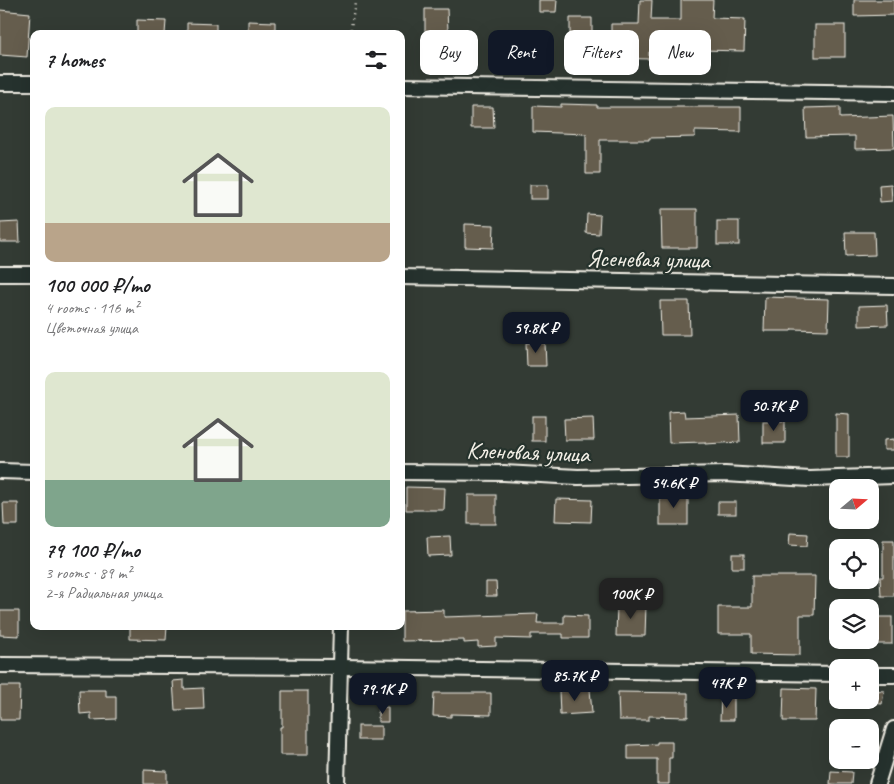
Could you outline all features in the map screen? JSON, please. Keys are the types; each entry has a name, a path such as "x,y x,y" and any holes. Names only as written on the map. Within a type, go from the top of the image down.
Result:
{"street":[{"path":"0,82 30,83"},
{"path":"405,86 894,93"},
{"path":"0,274 30,274"},
{"name":"Ясеневая улица","path":"405,277 894,286"},
{"path":"0,472 30,472"},
{"name":"Кленовая улица","path":"405,472 504,473 578,477 725,474 810,479 894,476"},
{"path":"337,784 341,630"},
{"path":"0,665 340,667 829,674"},
{"path":"879,675 894,675"},
{"path":"877,784 894,729"}],"path":[{"path":"351,30 356,2 354,0"}],"building":[{"path":"539,0 557,0 556,12 539,12"},
{"path":"640,0 652,0 651,20 681,20 681,0 713,0 712,18 745,19 744,51 711,50 711,30 649,30 649,59 639,59 639,30 611,30 611,24 639,24"},
{"path":"854,0 894,0 894,15 854,16"},
{"path":"425,9 447,9 448,30 425,30"},
{"path":"0,10 30,13 27,57 0,55"},
{"path":"570,18 592,18 592,30 570,30"},
{"path":"137,20 166,21 165,30 137,30"},
{"path":"248,21 275,22 275,30 248,30"},
{"path":"187,23 216,24 216,30 187,30"},
{"path":"815,25 845,25 845,57 815,57"},
{"path":"561,104 597,105 597,107 741,107 741,132 695,131 695,137 649,138 649,140 600,140 600,174 586,174 586,134 533,132 533,106 561,107"},
{"path":"471,107 493,107 494,128 471,128"},
{"path":"840,107 840,118 893,116 894,148 855,149 855,136 806,137 805,108"},
{"path":"891,184 892,201 880,202 879,185"},
{"path":"530,185 548,185 548,199 530,199"},
{"path":"661,209 697,209 697,248 662,248"},
{"path":"587,214 600,215 599,234 586,233"},
{"path":"717,221 739,221 739,245 717,245"},
{"path":"19,222 20,242 0,242 0,223"},
{"path":"465,224 494,225 493,248 465,247"},
{"path":"845,232 874,232 875,255 846,256"},
{"path":"765,297 829,299 828,330 792,329 791,331 764,331"},
{"path":"660,301 689,301 690,335 661,335"},
{"path":"887,305 888,325 859,326 859,306"},
{"path":"526,343 545,343 546,366 527,366"},
{"path":"684,411 685,417 739,415 740,442 705,444 705,442 669,443 668,412"},
{"path":"836,413 849,414 849,457 836,457"},
{"path":"532,416 545,416 545,441 532,441"},
{"path":"593,418 594,440 565,440 564,419"},
{"path":"763,421 785,421 785,443 763,443"},
{"path":"894,439 894,450 884,450 884,440"},
{"path":"406,487 445,488 444,510 406,510"},
{"path":"660,494 688,494 688,525 660,525"},
{"path":"468,495 496,495 496,524 468,524"},
{"path":"556,499 592,500 591,522 555,521"},
{"path":"718,502 736,502 736,514 718,514"},
{"path":"3,503 18,503 18,525 4,525"},
{"path":"790,533 808,534 807,546 789,545"},
{"path":"450,536 451,555 428,556 427,537"},
{"path":"883,540 894,540 894,596 881,596 880,577 883,577"},
{"path":"732,554 744,554 744,568 732,568"},
{"path":"752,576 815,576 814,615 800,615 800,655 751,654 751,634 718,634 718,607 752,607"},
{"path":"486,582 496,582 497,596 486,596"},
{"path":"617,605 646,605 645,636 616,636"},
{"path":"444,610 444,617 538,614 537,623 564,623 564,615 588,616 588,638 563,638 563,634 531,634 531,639 496,638 496,646 478,647 478,642 464,643 464,640 402,641 402,630 405,630 405,611"},
{"path":"0,611 19,611 19,636 0,635"},
{"path":"879,617 892,617 892,644 879,644"},
{"path":"130,630 167,630 166,640 130,639"},
{"path":"184,680 184,689 203,688 204,709 175,710 173,681"},
{"path":"0,686 20,686 19,720 0,720"},
{"path":"784,688 816,689 815,721 783,721"},
{"path":"590,689 592,713 560,715 559,691"},
{"path":"79,690 106,690 106,696 116,696 116,719 91,720 91,713 80,714"},
{"path":"282,691 308,691 308,755 280,755"},
{"path":"879,691 884,691 882,704 879,704"},
{"path":"618,692 688,693 688,717 649,716 649,720 619,720"},
{"path":"434,693 491,693 491,715 451,714 451,717 433,716"},
{"path":"721,697 734,697 734,720 720,720"},
{"path":"388,707 388,722 378,722 378,708"},
{"path":"358,726 381,726 381,740 358,740"},
{"path":"657,742 672,742 672,758 669,758 669,784 657,784 657,759 628,759 628,745 657,744"},
{"path":"144,770 167,771 167,784 144,784"},
{"path":"831,771 852,772 851,784 830,784"}]}
